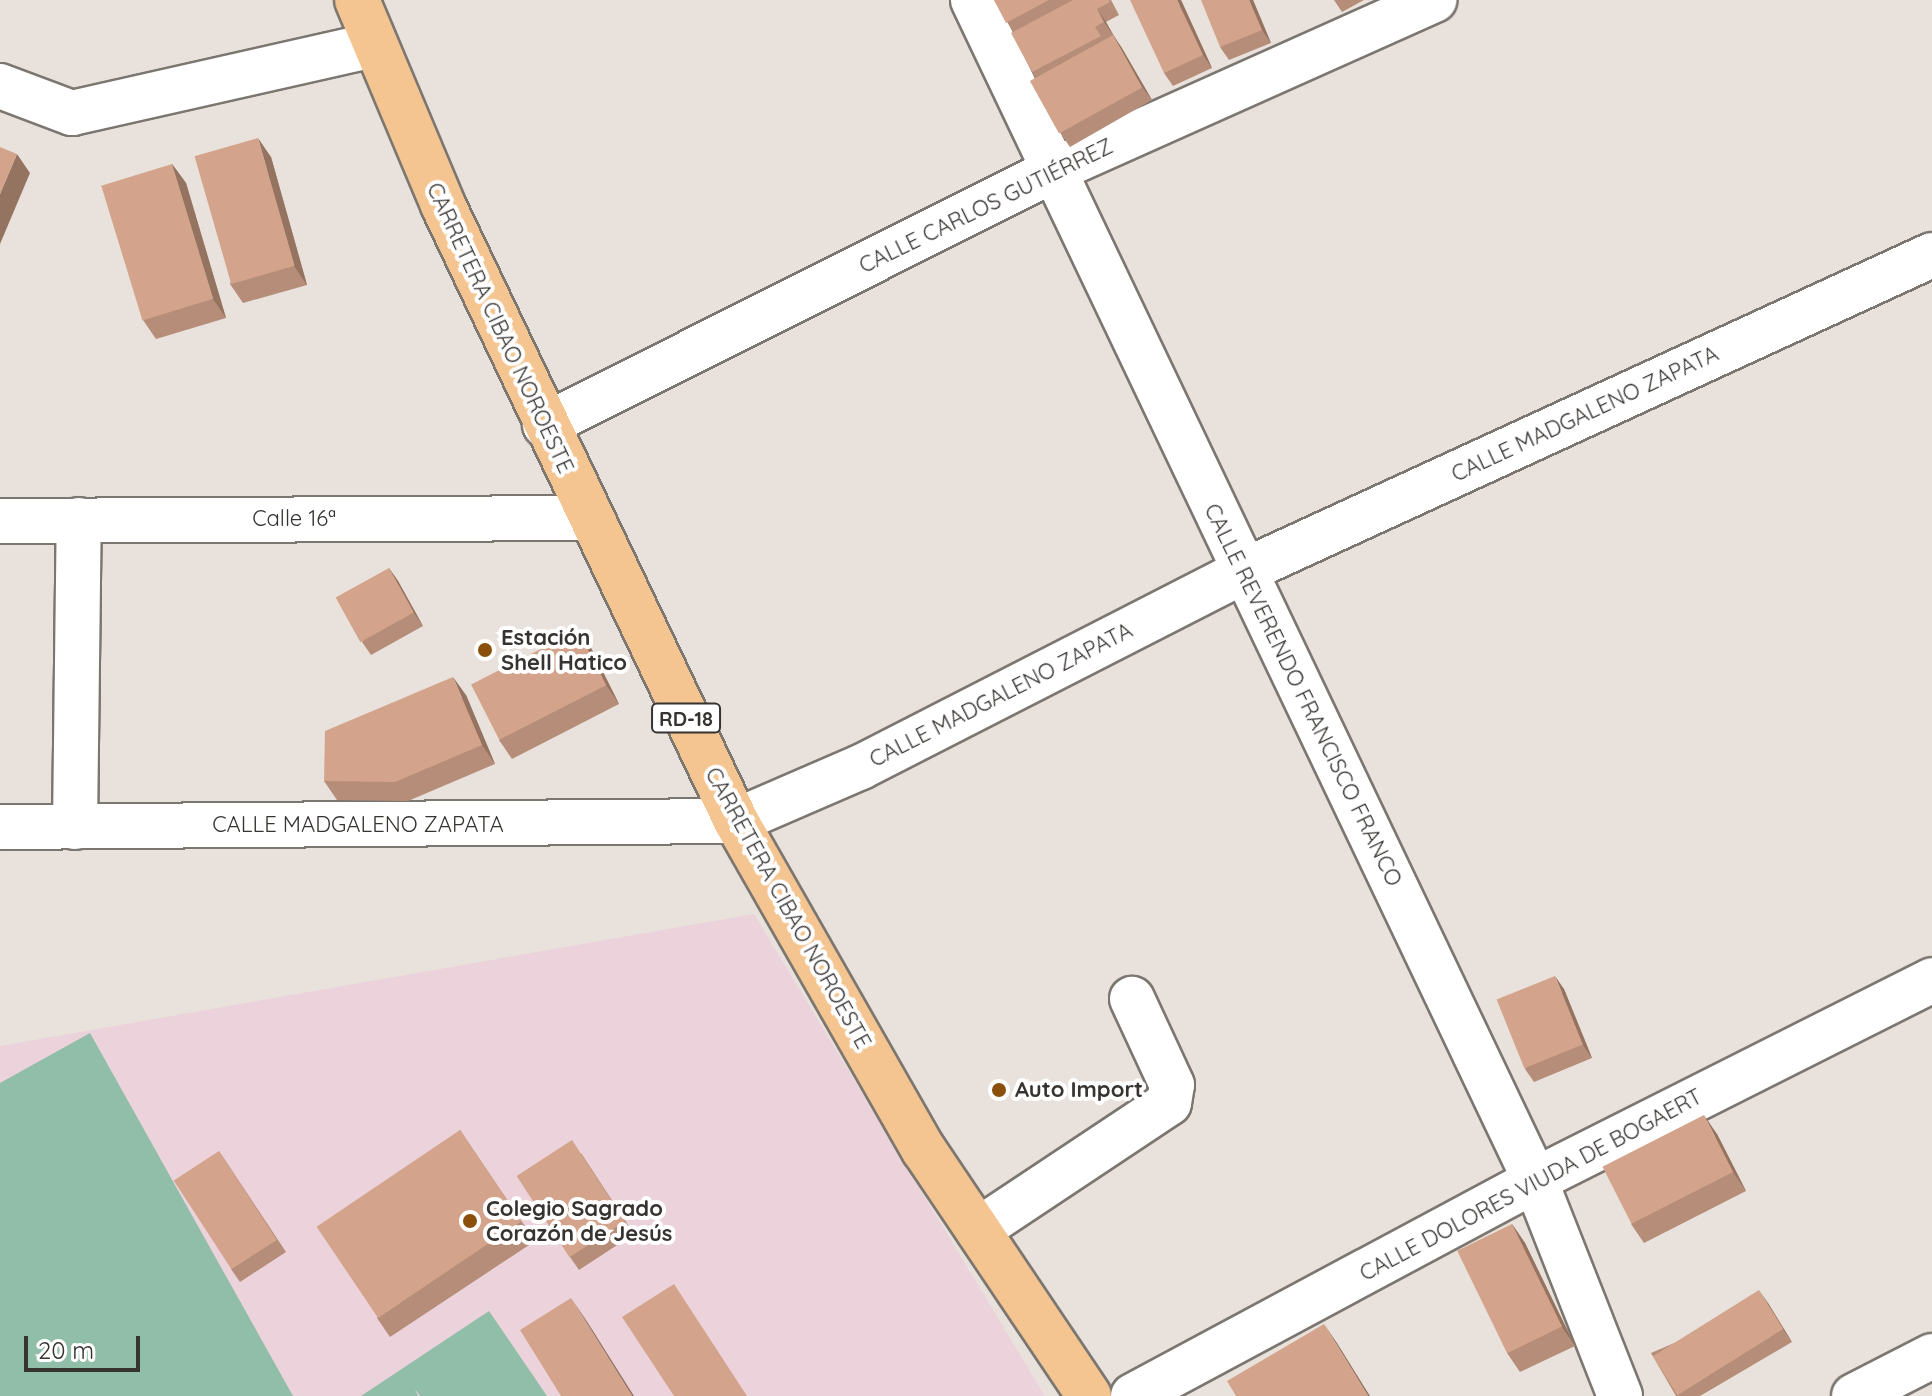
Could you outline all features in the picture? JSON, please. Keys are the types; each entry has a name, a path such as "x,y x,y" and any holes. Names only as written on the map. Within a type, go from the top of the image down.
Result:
{"main road":[{"name":"CARRETERA CIBAO NOROESTE","path":"357,0 373,45 545,425 736,821 924,1150 1089,1396"}],"street":[{"name":"CALLE REVERENDO FRANCISCO FRANCO","path":"973,0 1535,1180 1620,1396"},
{"name":"CALLE CARLOS GUTIÉRREZ","path":"545,425 1052,171 1434,0"},
{"path":"0,86 72,113 373,45"},
{"name":"CALLE MADGALENO ZAPATA","path":"0,827 736,821 861,767 1244,571 1932,255"},
{"name":"Calle 16ª","path":"0,521 588,518"},
{"path":"75,827 79,520"},
{"name":"CALLE DOLORES VIUDA DE BOGAERT","path":"1133,1396 1535,1180 1932,980"},
{"path":"978,1230 1169,1103 1172,1085 1132,999"},
{"path":"1854,1396 1932,1356"}],"shaded area":[{"name":"Colegio Sagrado Corazón de Jesús","path":"754,914 1045,1396 0,1396 0,1046"}],"green space":[{"path":"90,1033 293,1396 0,1396 0,1083"},
{"path":"489,1311 547,1396 420,1396 415,1389 418,1396 361,1396"}],"building":[{"path":"994,0 1049,0 1006,23"},
{"path":"1073,0 1109,0 1097,9 1104,22 1095,27 1101,36 1032,72 1011,33"},
{"path":"1130,0 1177,0 1203,55 1164,73"},
{"path":"1201,0 1249,0 1262,30 1220,47"},
{"path":"1113,35 1142,87 1059,134 1030,81"},
{"path":"258,138 295,266 231,284 195,156"},
{"path":"0,147 17,154 0,194"},
{"path":"172,164 213,299 142,320 101,186"},
{"path":"389,568 414,613 360,642 336,598"},
{"path":"578,630 606,685 499,740 471,684"},
{"path":"453,677 482,745 395,782 324,781 325,731"},
{"path":"1555,976 1583,1045 1524,1068 1497,1000"},
{"path":"1704,1115 1733,1172 1631,1224 1602,1167"},
{"path":"460,1130 522,1221 378,1318 317,1227"},
{"path":"572,1140 625,1221 569,1257 517,1176"},
{"path":"219,1151 277,1240 231,1269 174,1180"},
{"path":"1512,1224 1562,1326 1507,1353 1457,1251"},
{"path":"674,1284 747,1396 674,1396 622,1317"},
{"path":"1759,1290 1783,1329 1677,1395 1653,1356"},
{"path":"571,1298 632,1396 561,1396 520,1330"},
{"path":"1324,1324 1368,1396 1236,1396 1227,1381"}],"place":[{"name":"Estación Shell Hatico","path":"485,650"},
{"name":"Auto Import","path":"999,1090"},
{"name":"Colegio Sagrado Corazón de Jesús","path":"470,1221"}]}
